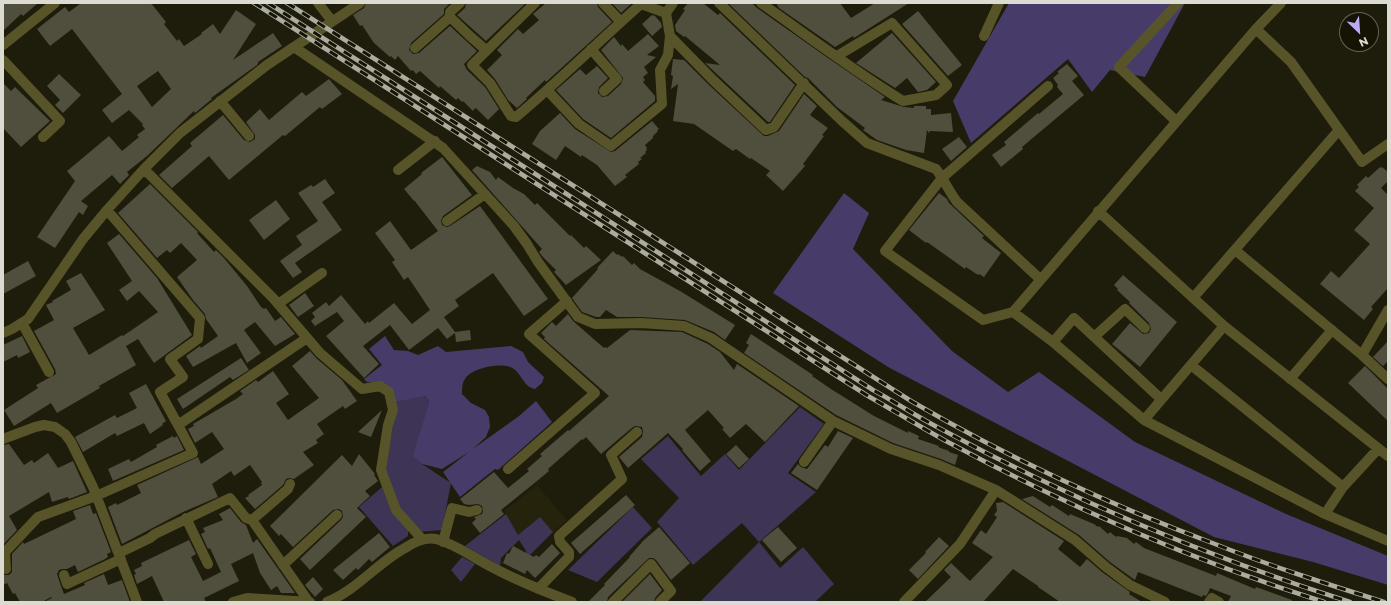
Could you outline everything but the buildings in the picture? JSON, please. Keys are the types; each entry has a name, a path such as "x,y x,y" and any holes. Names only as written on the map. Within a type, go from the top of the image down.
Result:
{"street":[{"path":"3,45 55,3"},
{"path":"318,3 332,21"},
{"path":"3,333 22,323 28,318 83,239 144,169 180,133 220,101 294,47 360,3"},
{"path":"415,48 450,17 450,12 460,3"},
{"path":"535,3 472,65 490,83 511,116 516,117 548,91 591,48 641,4 666,13"},
{"path":"603,3 620,22"},
{"path":"548,91 579,124 611,146 662,104 660,70 668,55 670,36 666,13 673,3"},
{"path":"719,3 867,143 936,169 948,191 957,202 1040,280"},
{"path":"761,3 838,56 871,81 903,101 936,95 947,85 892,23 838,56"},
{"path":"984,36 999,3"},
{"path":"1176,121 1119,67 1178,3"},
{"path":"1048,86 942,178 886,251 983,320 1013,312 1176,121 1256,29 1281,3"},
{"path":"450,17 486,50"},
{"path":"1256,29 1291,62 1362,162 1388,144"},
{"path":"670,36 713,80 766,130 774,127 804,83"},
{"path":"294,47 443,148 514,226 578,317 595,324 641,323 684,326 711,338 833,421 891,449 939,464 996,490 1075,540 1106,567 1130,585 1165,602"},
{"path":"591,48 617,79 604,91"},
{"path":"3,60 60,121 43,137"},
{"path":"220,101 249,136"},
{"path":"1193,298 1339,130"},
{"path":"398,170 435,142"},
{"path":"144,169 278,304 320,353 362,389 380,386 389,392 393,410 388,424 381,470 396,510 422,539"},
{"path":"447,221 485,194"},
{"path":"6,569 5,552 38,517 96,496 193,453 160,392 183,377 170,359 198,339 200,318 107,210"},
{"path":"1098,212 1224,326 1388,456"},
{"path":"1235,250 1362,355 1388,379"},
{"path":"278,304 322,273"},
{"path":"508,469 596,393 529,334 567,301"},
{"path":"1094,337 1125,310 1145,328"},
{"path":"1362,355 1388,310"},
{"path":"1013,312 1053,342 1144,420 1325,514 1388,542"},
{"path":"1053,342 1074,318 1161,399"},
{"path":"22,323 49,372"},
{"path":"1144,420 1224,326"},
{"path":"1290,379 1332,330"},
{"path":"178,425 307,338"},
{"path":"1190,365 1343,488"},
{"path":"804,462 833,421"},
{"path":"3,439 44,425 49,425 65,434 71,442 96,496 137,602"},
{"path":"538,589 569,557 569,552 560,542 559,536 622,479 611,454 637,432"},
{"path":"1325,514 1343,488 1378,449"},
{"path":"252,520 288,489 290,484"},
{"path":"904,602 960,544 996,490"},
{"path":"64,575 68,584 120,556 154,534 230,498 246,518 252,520 310,602"},
{"path":"443,542 452,508 469,512 477,510"},
{"path":"284,565 337,515"},
{"path":"186,518 208,564"},
{"path":"327,602 342,594 403,548 422,539 435,539 443,542 464,551 488,565 538,589 572,602"},
{"path":"613,602 651,564 671,591 660,602"},
{"path":"233,602 248,598 310,602"},
{"path":"1209,602 1212,598 1219,602"}],"shaded area":[{"path":"1009,3 1185,3 1145,77 1110,70 1092,92 1068,59 971,143 953,101"},
{"path":"844,193 869,213 853,249 952,351 1008,392 1039,372 1135,442 1286,514 1388,556 1388,585 1313,562 1214,537 888,367 773,293"},
{"path":"385,336 394,350 408,351 418,355 438,346 446,352 511,346 523,352 528,362 544,377 542,383 535,389 528,386 514,369 509,367 488,367 468,375 463,382 462,394 471,403 485,410 489,417 490,427 486,437 473,449 519,416 536,401 552,422 498,470 495,469 460,497 443,472 469,452 442,469 422,464 413,456 429,402 425,396 396,402 393,390 385,383 367,382 364,379 382,365 369,349"},
{"path":"424,395 429,402 414,456 422,464 451,483 442,530 418,532 398,509 384,463 391,438 396,402"},
{"path":"800,407 824,424 788,473 816,492 759,542 742,523 693,565 657,522 679,498 641,459 668,436 701,476 725,454 739,470"},
{"path":"537,485 567,520 553,532 540,517 518,535 504,511"},
{"path":"382,487 390,507 408,530 408,536 393,546 359,507"},
{"path":"633,507 652,528 597,582 568,570"},
{"path":"506,514 518,535 540,517 553,532 527,558 526,551 519,540 501,558 500,566 465,546"},
{"path":"759,542 780,568 803,547 834,584 815,602 700,602"},
{"path":"462,557 475,564 461,582 451,570"}],"railway":[{"path":"254,3 868,396 944,440 1036,487 1130,530 1227,569 1324,602"},
{"path":"268,3 873,390 930,423 1039,479 1140,525 1244,566 1350,602"},
{"path":"287,3 911,401 947,422 1022,461 1137,513 1257,560 1384,602"}]}
